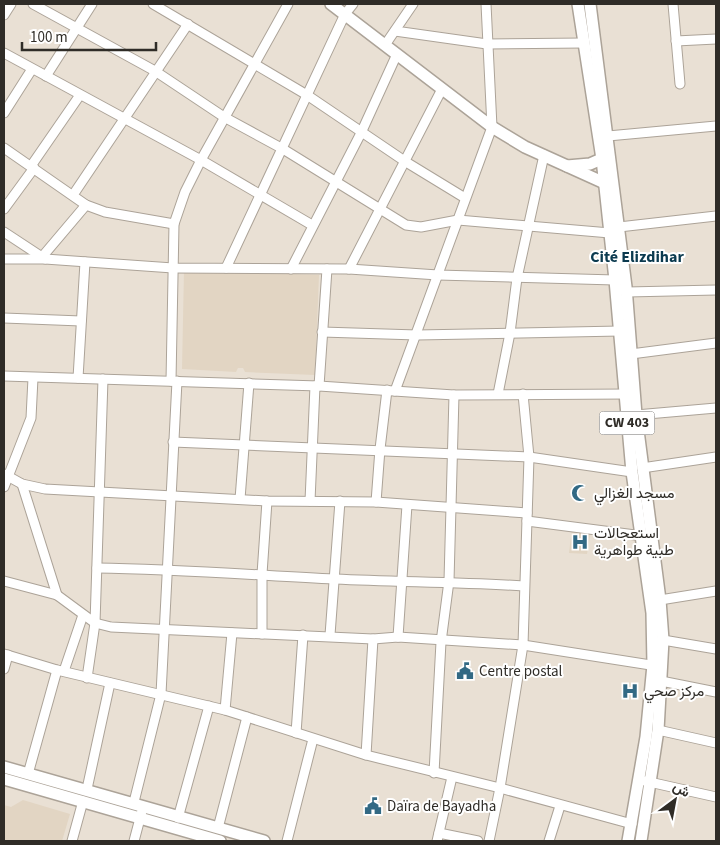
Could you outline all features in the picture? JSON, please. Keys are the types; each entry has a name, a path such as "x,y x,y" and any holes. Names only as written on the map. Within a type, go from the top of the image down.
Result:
{"main road":[{"path":"331,4 492,127 516,142 609,186"},
{"name":"CW 403","path":"578,4 606,157 615,230 627,292 632,354 629,394 636,415 637,470 660,600 663,640 628,841"},
{"name":"CW 403","path":"590,4 608,136 606,157"},
{"path":"566,166 590,164 606,157"},
{"name":"CW 403","path":"615,230 615,280 620,331 629,394 657,666 661,681 652,782 642,841"},
{"path":"4,767 264,841"},
{"path":"4,779 83,801 200,839 220,841"}],"street":[{"path":"4,15 11,4"},
{"path":"33,4 155,71 224,117 283,149 406,225 417,228 458,220 615,230 716,216"},
{"path":"46,76 92,4"},
{"path":"154,4 307,95 406,162 465,198"},
{"path":"134,841 141,820 138,804 160,694 173,442 174,224 201,160 288,4"},
{"path":"226,268 345,14 353,4"},
{"path":"385,45 413,4"},
{"path":"376,502 380,449 391,390 417,336 492,127 493,110 487,44 486,4"},
{"path":"673,4 680,84"},
{"path":"72,195 188,24"},
{"path":"395,32 487,44 584,43"},
{"path":"676,41 716,39"},
{"path":"4,53 201,160 312,225"},
{"path":"291,269 361,132 397,54"},
{"path":"4,113 32,69"},
{"path":"349,269 378,209 406,162 442,89"},
{"path":"4,209 80,95"},
{"path":"608,136 716,126"},
{"path":"4,148 86,205 105,212 174,224"},
{"path":"498,394 510,334 517,278 544,155"},
{"path":"44,258 86,205"},
{"path":"4,232 44,258"},
{"path":"4,259 44,258 173,268 349,269 438,275 615,280"},
{"path":"78,378 84,262"},
{"path":"310,501 327,269"},
{"path":"627,292 716,290"},
{"path":"4,318 81,321"},
{"path":"322,332 417,336 620,331"},
{"path":"632,354 716,343"},
{"path":"4,376 249,383 454,395 629,394"},
{"path":"4,486 6,475 31,418 33,378"},
{"path":"87,678 95,623 103,379"},
{"path":"240,499 249,383"},
{"path":"489,841 500,788 523,645 529,457 523,394"},
{"path":"434,773 441,642 449,581 454,395"},
{"path":"636,415 716,408"},
{"path":"173,442 380,449 529,457 637,470 716,457"},
{"path":"6,475 22,484 44,490 267,501 376,502 452,507 643,536"},
{"path":"22,484 57,595"},
{"path":"262,634 262,574 267,501"},
{"path":"330,635 340,501"},
{"path":"398,638 407,505"},
{"path":"97,568 166,568 334,579 449,581 524,586"},
{"path":"4,581 57,595 95,623 111,627 163,631 330,635 373,639 398,638 441,642 523,645 657,666"},
{"path":"660,600 716,591"},
{"path":"28,774 61,671 83,615"},
{"path":"225,710 232,633"},
{"path":"296,733 303,635"},
{"path":"366,755 373,639"},
{"path":"663,640 716,649"},
{"path":"4,670 6,655 87,678 225,710 366,755 452,778 500,788 560,806 632,824"},
{"path":"661,681 716,692"},
{"path":"86,789 110,683"},
{"path":"178,818 209,706"},
{"path":"218,828 247,717"},
{"path":"658,730 716,743"},
{"path":"287,841 314,739"},
{"path":"452,778 438,837 478,841"},
{"path":"640,780 716,797"},
{"path":"72,841 83,801"},
{"path":"550,841 560,806"}],"shaded area":[{"path":"184,270 319,275 315,375 245,372 243,368 238,368 236,372 182,369"},
{"name":"استعجالات طبية طواهرية","path":"572,528 591,531 587,554 569,553"},
{"path":"23,800 70,814 62,841 4,841 4,805 11,807"}],"place":[{"name":"مسجد الغزالي","path":"580,493"},
{"name":"استعجالات طبية طواهرية","path":"580,542"},
{"name":"Centre postal","path":"465,671"},
{"name":"مركز صحي","path":"630,691"},
{"name":"Daïra de Bayadha","path":"373,806"}],"district":[{"name":"Cité Elizdihar","path":"637,257"}]}
